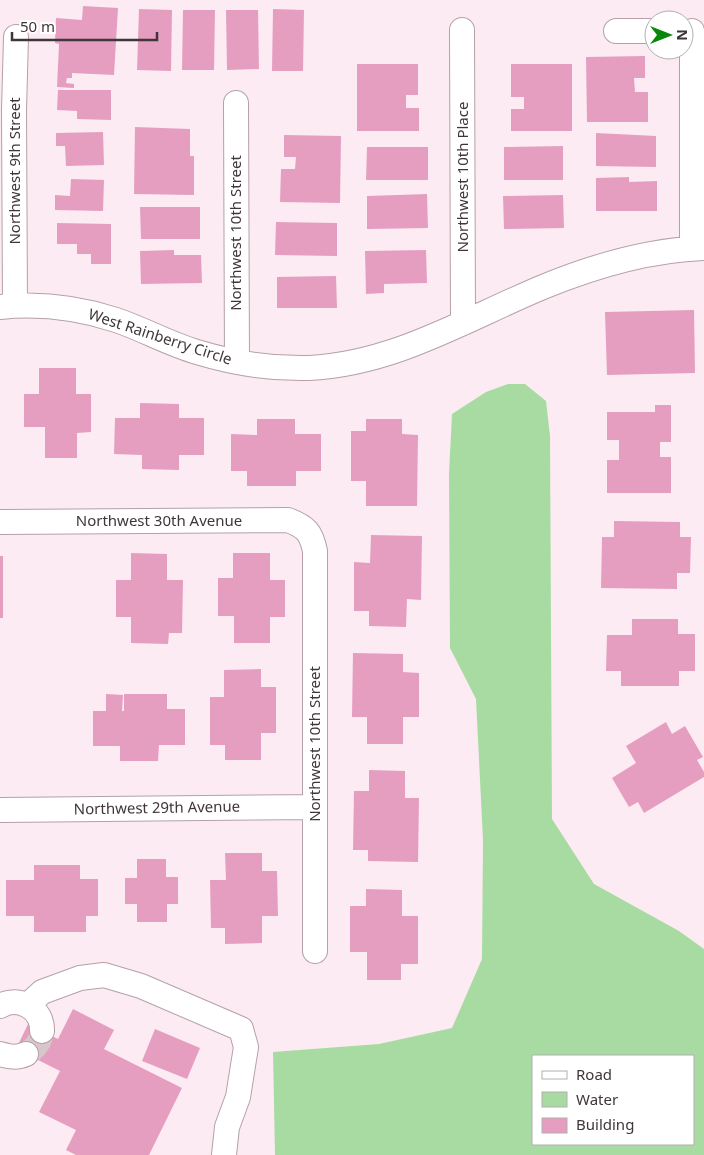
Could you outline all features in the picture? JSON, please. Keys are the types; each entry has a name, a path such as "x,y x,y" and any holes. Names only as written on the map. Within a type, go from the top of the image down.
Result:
{"street":[{"name":"Northwest 10th Place","path":"462,30 463,324"},
{"path":"616,31 644,31"},
{"name":"Northwest 9th Street","path":"7,306 7,110 16,37"},
{"path":"694,60 698,248"},
{"name":"Northwest 10th Street","path":"236,103 237,362"},
{"name":"West Rainberry Circle","path":"7,306 47,306 75,310 116,320 195,352 237,362 266,366 309,368 352,363 394,353 544,287 622,260 698,248"},
{"name":"Northwest 30th Avenue","path":"0,522 288,520 302,526 312,537"},
{"name":"Northwest 10th Street","path":"312,537 315,551 315,951"},
{"name":"Northwest 29th Avenue","path":"0,810 315,807"},
{"path":"28,1005 42,992 80,978 104,974 141,986 241,1029 246,1047 238,1097 227,1127 224,1155"},
{"path":"0,1006 11,1002 20,1002 28,1005 40,1018 42,1031"},
{"path":"0,1054 17,1057 26,1054"}],"water":[{"path":"508,384 525,384 546,401 550,436 552,819 594,884 679,931 704,949 704,1155 275,1155 273,1052 379,1044 452,1028 482,959 483,840 476,699 450,648 449,474 452,414 486,392"}],"building":[{"path":"83,6 118,8 114,75 72,73 72,78 67,78 66,83 74,84 74,88 57,87 59,44 55,43 56,18 82,20"},
{"path":"139,9 172,10 171,71 137,70"},
{"path":"273,9 304,10 303,71 272,71"},
{"path":"183,10 215,10 214,70 182,70"},
{"path":"226,10 258,10 259,69 227,70"},
{"path":"644,56 645,78 634,78 635,92 648,92 648,122 587,122 586,57"},
{"path":"357,64 418,64 418,95 406,95 406,108 419,108 419,131 357,131"},
{"path":"511,64 572,64 572,131 511,131 511,109 524,109 524,97 511,97"},
{"path":"58,90 111,90 111,120 77,119 77,111 57,110"},
{"path":"135,127 190,129 190,156 194,156 194,195 134,194"},
{"path":"103,132 104,165 66,166 65,146 56,146 56,133"},
{"path":"596,133 656,136 656,167 596,166"},
{"path":"284,135 341,136 340,203 280,202 281,169 295,169 296,157 284,157"},
{"path":"563,146 563,180 504,180 504,147"},
{"path":"367,147 428,147 428,180 366,180"},
{"path":"629,177 629,182 657,181 657,211 596,211 596,178"},
{"path":"71,179 104,180 103,211 55,210 55,195 70,196"},
{"path":"427,194 428,228 367,229 367,196"},
{"path":"563,195 564,228 504,229 503,196"},
{"path":"140,207 200,207 200,239 141,239"},
{"path":"276,222 337,223 337,256 275,255"},
{"path":"57,223 111,224 111,264 91,264 91,254 77,254 77,244 57,244"},
{"path":"174,250 174,255 201,255 202,283 141,284 140,251"},
{"path":"426,250 427,283 384,284 384,293 366,294 365,251"},
{"path":"336,276 337,308 277,308 277,277"},
{"path":"694,310 695,373 607,375 605,312"},
{"path":"39,368 76,368 76,394 91,394 91,432 77,433 77,458 45,458 45,427 24,427 24,394 39,394"},
{"path":"140,403 179,404 179,418 204,418 204,455 179,455 179,470 142,469 142,455 114,454 115,418 140,418"},
{"path":"655,405 671,405 671,442 660,442 660,457 671,457 671,493 607,493 607,460 619,460 619,440 607,440 607,412 655,412"},
{"path":"257,419 295,419 295,434 321,434 321,471 296,471 296,486 247,486 247,471 231,471 231,434 257,435"},
{"path":"366,419 402,419 402,434 418,435 417,506 366,506 366,481 351,481 351,431 366,431"},
{"path":"614,521 680,522 680,537 691,537 690,573 677,573 677,589 601,588 602,537 614,537"},
{"path":"371,535 422,536 421,600 407,599 406,627 369,626 369,611 354,611 354,562 370,563"},
{"path":"131,553 167,554 167,580 183,580 182,633 169,633 168,644 131,643 131,617 116,617 116,580 131,580"},
{"path":"233,553 270,553 270,580 285,580 285,617 270,617 270,643 234,643 234,616 218,616 218,578 233,578"},
{"path":"0,556 3,556 3,618 0,618"},
{"path":"632,619 678,619 678,634 695,634 695,671 679,671 679,686 621,686 621,671 606,671 607,635 632,635"},
{"path":"353,653 403,654 403,672 419,673 419,717 403,717 403,744 367,744 367,717 352,717"},
{"path":"261,669 261,687 276,687 276,733 261,733 261,760 225,760 225,745 210,745 210,697 224,697 224,670"},
{"path":"106,694 123,695 122,711 124,711 124,694 167,694 167,709 185,709 185,745 159,745 158,761 120,761 120,746 93,746 93,711 106,711"},
{"path":"666,722 672,734 685,726 703,757 697,760 704,772 704,777 644,813 638,802 629,807 612,778 636,763 626,746"},
{"path":"369,770 405,771 405,798 419,798 418,862 368,861 368,850 353,850 354,791 369,791"},
{"path":"225,853 262,853 262,871 277,871 278,916 262,916 262,943 225,944 225,928 211,928 210,880 226,880"},
{"path":"137,859 166,859 166,877 178,877 178,904 167,904 167,922 137,922 137,904 125,904 125,878 137,878"},
{"path":"34,865 80,865 80,879 98,879 98,916 86,916 86,932 34,932 34,916 6,916 6,880 34,880"},
{"path":"366,889 402,890 402,916 418,916 418,964 401,964 401,980 367,980 367,952 350,952 350,906 366,906"},
{"path":"73,1009 114,1030 104,1049 182,1088 149,1155 76,1155 66,1150 76,1130 39,1112 60,1071 16,1049 28,1024 58,1039"},
{"path":"155,1029 200,1048 187,1079 142,1061"}],"tunnel":[{"path":"26,1054 37,1045 42,1031"}]}
